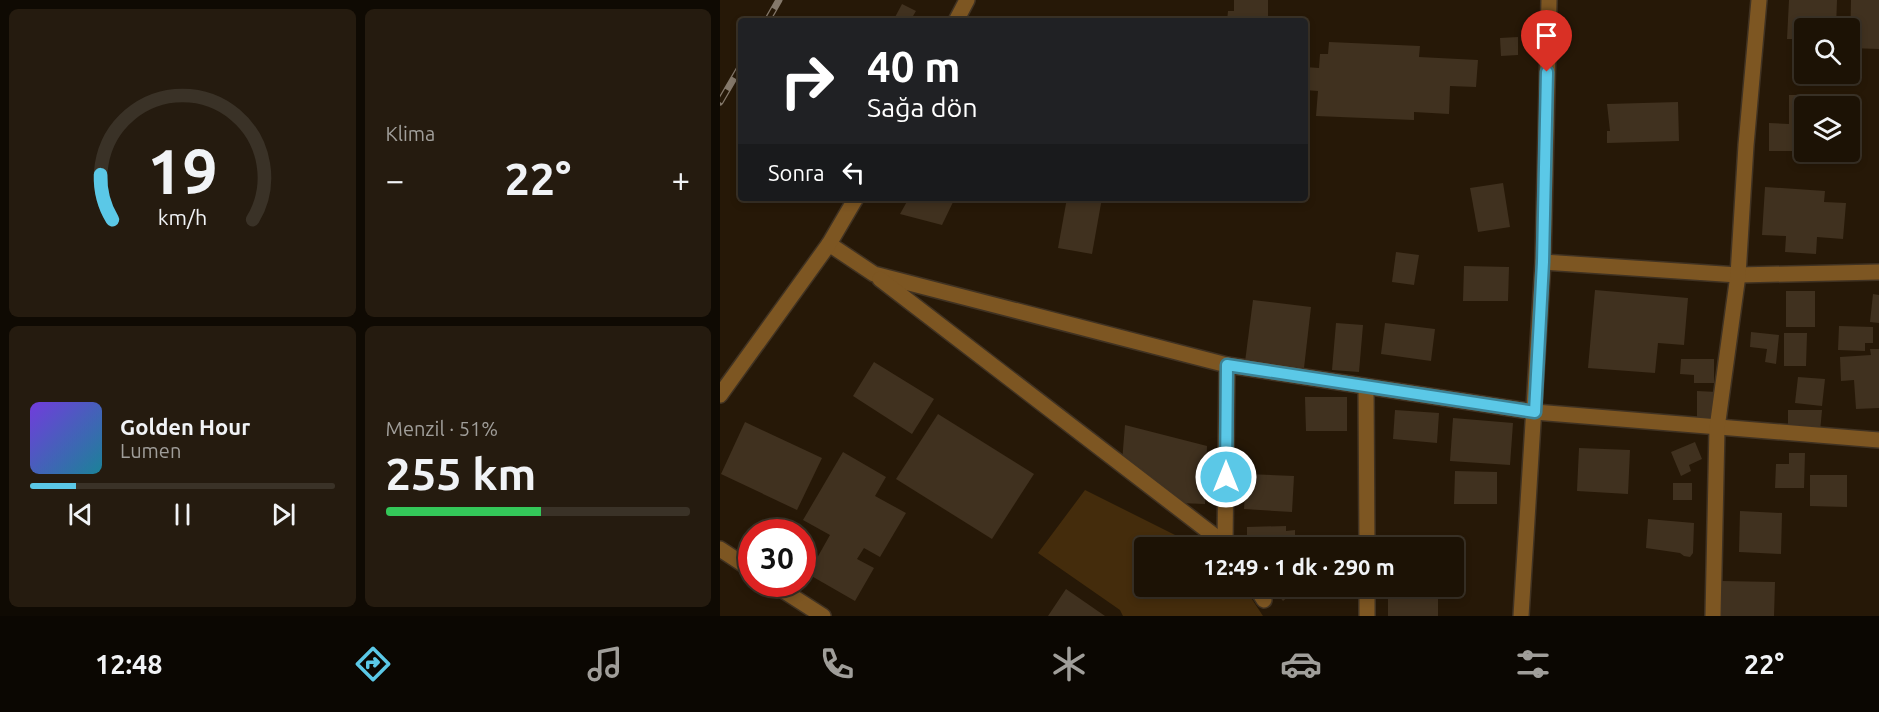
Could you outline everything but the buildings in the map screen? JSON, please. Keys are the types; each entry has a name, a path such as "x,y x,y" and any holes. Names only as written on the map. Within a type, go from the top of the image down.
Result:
{"street":[{"path":"958,18 967,0"},
{"path":"1521,616 1543,262 1549,0"},
{"path":"1713,616 1717,428 1738,275 1746,145 1760,0"},
{"path":"720,395 829,244 854,201"},
{"path":"829,244 874,274 1214,537"},
{"path":"1543,262 1738,275 1879,272"},
{"path":"874,274 1227,365 1535,412 1879,440"},
{"path":"1226,537 1227,365"},
{"path":"1366,387 1366,537"},
{"path":"720,549 738,561"},
{"path":"793,597 823,616"},
{"path":"1366,597 1367,616"}],"shaded area":[{"path":"1085,490 1179,537 1134,537 1134,597 1251,597 1263,616 1123,616 1120,610 1038,553"}],"railway":[{"path":"769,18 779,0"},
{"path":"720,102 738,71"}],"route":[{"path":"1226,477 1227,365 1535,412 1543,262 1547,72"}]}
